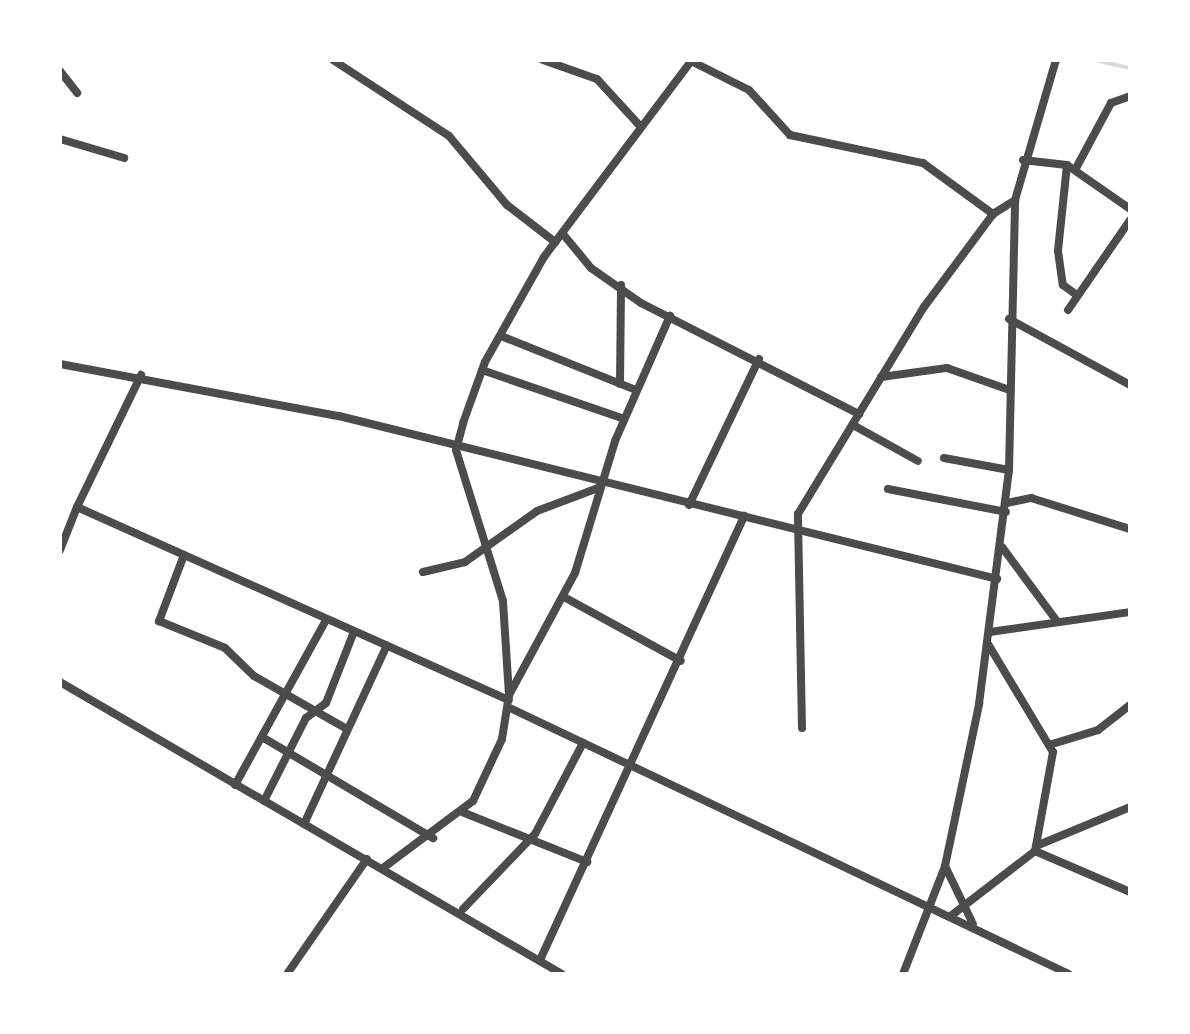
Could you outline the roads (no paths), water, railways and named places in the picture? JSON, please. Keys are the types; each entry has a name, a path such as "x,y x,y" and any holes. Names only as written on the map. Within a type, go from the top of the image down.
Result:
{"street":[{"path":"334,60 449,136 507,205 555,242"},
{"path":"542,60 596,79 640,126"},
{"path":"904,974 933,907 945,866 990,632 1009,470 1007,389 1015,200 1023,160 1056,60"},
{"path":"509,701 502,601 456,450 482,370 555,242 690,61 749,90 790,135 923,163 993,214"},
{"path":"60,71 77,93"},
{"path":"1077,294 1063,286 1058,251 1071,167 1111,103 1130,96"},
{"path":"60,139 124,158"},
{"path":"1023,160 1071,167 1130,209"},
{"path":"802,728 794,530 881,377 993,214 1015,200"},
{"path":"1068,310 1130,220"},
{"path":"564,234 591,268 620,286 859,414"},
{"path":"620,286 620,384"},
{"path":"383,868 406,844 432,838 462,812 509,701 564,598 605,486 624,419 670,316"},
{"path":"1009,319 1130,385"},
{"path":"501,336 636,390"},
{"path":"689,504 758,359"},
{"path":"60,364 141,375 997,579"},
{"path":"881,377 947,368 1007,389"},
{"path":"482,370 624,419"},
{"path":"60,550 63,535 141,375"},
{"path":"853,425 918,460"},
{"path":"944,458 1009,470"},
{"path":"423,572 484,546 537,511 605,486"},
{"path":"888,489 1006,508 1031,498 1130,530"},
{"path":"77,506 325,622 387,645 509,701 628,764 1069,974"},
{"path":"540,960 744,516"},
{"path":"1002,546 1056,620"},
{"path":"184,555 159,620 225,648 317,713 348,728"},
{"path":"564,598 681,660"},
{"path":"990,632 1130,612"},
{"path":"235,785 325,622"},
{"path":"264,802 286,758 317,713 353,634"},
{"path":"988,644 1049,745 1054,774 1035,848"},
{"path":"304,824 387,645"},
{"path":"60,682 264,802 463,909 562,974"},
{"path":"1049,745 1098,730 1130,705"},
{"path":"262,737 286,758 432,838"},
{"path":"463,909 532,836 583,742"},
{"path":"952,915 1035,848 1130,807"},
{"path":"462,812 532,836 588,862"},
{"path":"1035,848 1130,892"},
{"path":"287,974 367,859"},
{"path":"945,866 962,910 974,926"}],"waterway":[{"path":"1095,60 1130,68"}]}
